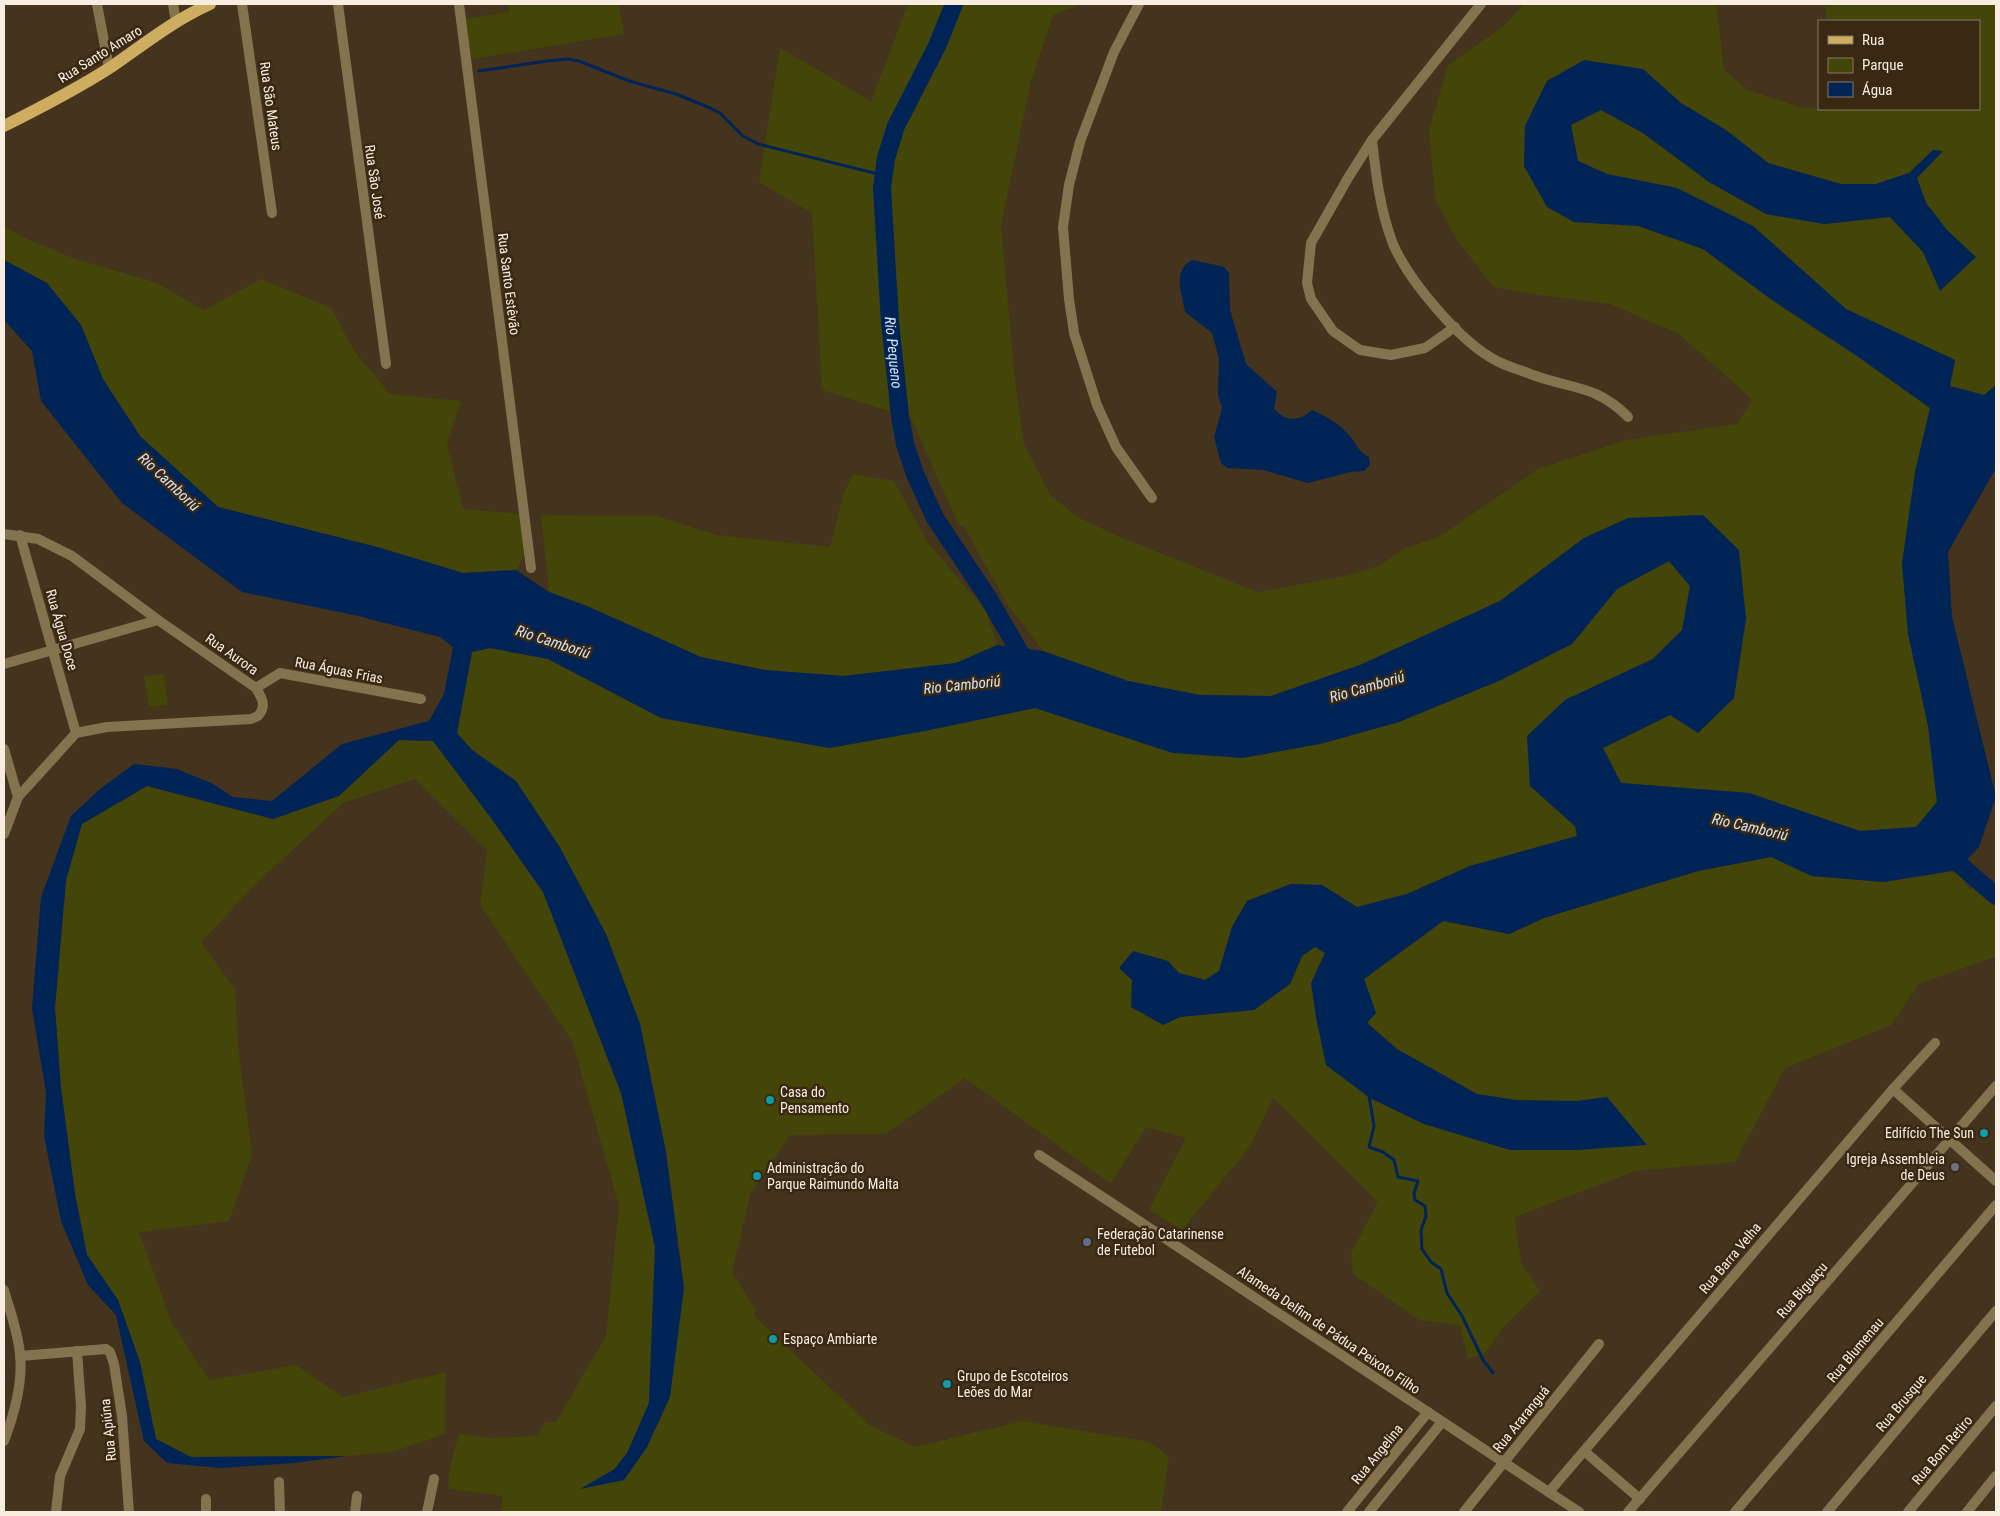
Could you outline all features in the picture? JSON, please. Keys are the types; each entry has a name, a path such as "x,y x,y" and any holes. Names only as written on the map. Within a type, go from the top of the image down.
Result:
{"main road":[{"name":"Rua Santo Amaro","path":"4,126 33,112 109,68 176,22 210,4"}],"street":[{"path":"97,4 109,68"},
{"path":"173,4 176,22"},
{"name":"Rua São Mateus","path":"242,4 272,213"},
{"name":"Rua São José","path":"338,4 386,364"},
{"name":"Rua Santo Estêvão","path":"459,4 531,568"},
{"path":"1138,4 1114,52 1080,142 1069,185 1063,227 1074,333 1097,406 1116,447 1152,498"},
{"path":"1455,327 1425,348 1391,355 1360,350 1333,330 1311,299 1307,283 1311,243 1348,178 1372,140 1481,4"},
{"path":"1372,140 1378,193 1393,244 1416,285 1469,341 1497,361 1537,376 1593,391 1619,408 1628,417"},
{"name":"Rua Aurora","path":"4,534 38,539 72,556 158,620 256,688 263,700 264,706 262,712 251,719 107,727 76,733"},
{"name":"Rua Água Doce","path":"20,535 76,733"},
{"path":"4,664 158,620"},
{"name":"Rua Águas Frias","path":"256,688 280,673 421,699"},
{"path":"5,829 18,797 76,733"},
{"path":"4,749 18,797"},
{"name":"Rua Barra Velha","path":"1549,1492 1934,1043"},
{"name":"Rua Biguaçu","path":"1628,1512 1996,1086"},
{"path":"1893,1089 1996,1181"},
{"name":"Alameda Delfim de Pádua Peixoto Filho","path":"1039,1155 1579,1512"},
{"name":"Rua Blumenau","path":"1735,1512 1996,1205"},
{"path":"4,1290 20,1356 20,1379 13,1414 4,1441"},
{"name":"Rua Brusque","path":"1827,1512 1996,1311"},
{"name":"Rua Araranguá","path":"1464,1512 1599,1344"},
{"name":"Rua Apiúna","path":"77,1351 106,1349 113,1358 122,1416 129,1512"},
{"path":"20,1356 77,1351 81,1406 80,1429 60,1476 56,1512"},
{"name":"Rua Bom Retiro","path":"1908,1512 1996,1406"},
{"name":"Rua Angelina","path":"1347,1512 1428,1412"},
{"path":"1369,1512 1442,1422"},
{"path":"1584,1450 1640,1499"},
{"path":"1967,1512 1996,1476"},
{"path":"427,1512 434,1479"},
{"path":"279,1482 280,1512"},
{"path":"355,1512 357,1496"},
{"path":"206,1499 206,1512"}],"green space":[{"path":"508,4 619,4 624,34 472,59 465,19 509,12"},
{"path":"908,4 1083,4 1053,15 1031,82 1001,225 1015,381 1024,444 1051,496 1078,517 1115,535 1257,592 1346,576 1379,566 1405,548 1439,537 1538,469 1626,440 1737,424 1753,400 1679,334 1610,304 1493,287 1455,237 1435,198 1429,130 1448,65 1504,26 1524,4 1716,4 1724,70 1748,90 1800,107 1818,110 1980,110 1980,20 1827,20 1824,4 1996,4 1996,385 1984,395 1950,386 1955,360 1846,309 1753,226 1677,188 1607,174 1578,161 1571,125 1601,110 1643,133 1709,182 1766,214 1824,224 1890,217 1923,252 1941,290 1947,230 1926,203 1917,178 1942,151 1933,150 1909,173 1876,184 1841,184 1769,163 1726,130 1681,103 1643,69 1547,81 1525,126 1524,166 1574,222 1638,225 1703,249 1772,300 1857,356 1930,408 1915,472 1902,564 1928,726 1937,803 1916,827 1860,831 1749,793 1621,783 1603,748 1670,715 1734,698 1737,670 1739,550 1584,538 1500,601 1360,665 1271,696 1200,695 1128,681 1043,651 1007,604 963,525 959,526 911,418 822,390 812,213 759,182 780,48 871,101"},
{"path":"4,226 25,238 73,258 157,283 204,310 261,279 331,308 355,352 390,394 461,401 447,444 463,509 521,514 524,555 516,570 463,573 380,548 218,507 140,436 103,379 81,325 47,283 4,260"},
{"path":"853,474 894,481 928,543 986,611 997,645 956,663 843,676 765,670 701,657 587,606 549,592 541,515 657,516 717,535 830,547 843,495"},
{"path":"1668,561 1690,586 1682,630 1652,659 1565,700 1530,786 1575,827 1577,836 1470,866 1407,894 1357,907 1322,885 1291,884 1247,901 1232,927 1219,971 1205,980 1179,973 1168,961 1132,980 1163,1025 1180,1017 1254,1010 1290,984 1302,956 1315,947 1325,953 1311,983 1370,1098 1424,1124 1510,1150 1607,1097 1578,1101 1516,1100 1477,1094 1397,1049 1367,1022 1376,1013 1364,979 1444,921 1510,934 1544,918 1698,871 1771,857 1812,876 1884,882 1957,871 1969,889 1983,886 1996,900 1996,958 1991,958 1919,984 1891,1025 1785,1068 1735,1162 1635,1171 1515,1217 1521,1263 1540,1291 1502,1328 1487,1352 1468,1359 1460,1325 1419,1320 1353,1274 1351,1253 1378,1202 1273,1098 1251,1145 1182,1230 1149,1210 1186,1138 1146,1127 1111,1184 965,1078 886,1134 790,1135 751,1193 732,1272 755,1309 754,1316 871,1426 916,1447 1022,1421 1150,1442 1169,1457 1161,1512 501,1512 503,1496 448,1489 450,1466 459,1434 492,1438 538,1436 545,1422 556,1422 606,1336 619,1206 572,1041 480,905 487,850 415,779 343,803 258,882 201,942 235,989 239,1055 252,1155 229,1221 139,1232 172,1323 209,1380 296,1365 343,1397 446,1372 445,1434 392,1452 347,1456 191,1457 156,1439 140,1362 118,1300 87,1255 75,1194 61,1088 55,1009 66,880 82,824 147,786 273,819 339,796 399,740 433,741 491,818 543,892 621,1093 655,1247 649,1402 622,1465 582,1488 624,1480 647,1447 684,1288 666,1152 640,1024 606,934 559,846 516,781 472,750 457,733 472,652 490,648 548,659 661,718 829,748 925,731 1035,708 1173,753 1320,744 1399,722 1501,680 1572,644 1617,589"},
{"path":"164,674 168,705 149,707 144,676"}],"water":[{"name":"Rio Camboriú","path":"1584,60 1643,69 1681,103 1726,130 1768,163 1841,184 1876,184 1909,173 1933,150 1943,151 1917,178 1926,203 1947,230 1976,257 1940,291 1923,252 1890,217 1824,224 1766,214 1709,182 1643,133 1601,110 1571,125 1578,161 1607,174 1677,188 1753,226 1846,309 1955,360 1950,386 1984,395 1996,385 1996,468 1948,552 1952,617 1996,797 1979,847 1957,870 1884,882 1812,876 1771,857 1698,871 1544,918 1509,934 1443,921 1364,979 1376,1013 1367,1023 1397,1049 1477,1094 1516,1100 1578,1101 1607,1097 1647,1145 1577,1150 1510,1150 1424,1124 1370,1098 1326,1065 1311,983 1325,953 1315,947 1302,956 1290,984 1254,1010 1180,1017 1163,1025 1131,1007 1132,980 1119,968 1133,951 1168,961 1179,973 1205,980 1219,971 1232,927 1247,901 1291,884 1322,885 1357,907 1407,894 1470,866 1577,836 1575,826 1530,786 1527,736 1565,700 1653,659 1682,630 1690,586 1669,561 1617,589 1572,644 1501,680 1399,722 1320,744 1243,758 1173,753 1035,708 925,731 829,748 661,718 548,659 490,648 472,652 457,733 472,750 516,781 559,846 606,934 640,1024 666,1152 684,1288 670,1397 647,1447 624,1480 580,1489 622,1465 649,1403 655,1247 621,1093 543,892 491,818 433,741 399,740 339,796 273,819 147,786 82,824 66,880 55,1008 61,1088 75,1194 87,1255 118,1300 140,1362 156,1439 191,1457 347,1456 294,1463 221,1468 167,1463 144,1441 116,1315 88,1285 61,1221 44,1136 46,1093 32,1008 41,897 71,816 100,789 134,764 177,769 213,784 233,797 272,801 342,744 429,721 444,694 453,647 440,637 354,615 242,592 122,503 41,401 32,351 4,320 4,260 47,283 81,325 103,379 140,436 218,507 381,548 463,573 516,570 549,592 587,606 701,657 765,670 843,676 956,663 997,645 1043,651 1128,681 1200,695 1271,696 1360,665 1500,601 1584,538 1628,518 1703,515 1739,550 1746,619 1734,698 1698,733 1670,715 1603,748 1621,783 1749,793 1860,831 1916,827 1937,802 1928,726 1908,634 1902,564 1915,472 1930,408 1857,356 1772,300 1703,249 1638,226 1574,222 1547,207 1524,166 1525,126 1547,81"},
{"path":"1192,260 1224,267 1229,273 1230,310 1246,364 1277,392 1274,409 1284,416 1293,419 1302,417 1312,410 1336,423 1345,430 1357,447 1369,457 1370,465 1364,471 1350,472 1308,483 1263,470 1227,468 1221,463 1214,437 1222,408 1218,395 1219,358 1212,333 1185,312 1181,291 1180,277 1182,270"}],"waterway":[{"name":"Rio Pequeno","path":"954,4 937,46 896,126 886,158 882,188 890,322 900,416 905,444 915,474 935,518 989,599 1019,651 1031,665"},
{"path":"479,71 547,61 568,59 579,61 629,81 676,94 708,107 720,113 743,136 758,144 874,173 883,178"},
{"path":"1945,852 1996,896"},
{"path":"1369,1096 1374,1126 1369,1147 1383,1152 1394,1160 1398,1177 1418,1181 1414,1193 1415,1200 1425,1206 1426,1216 1421,1230 1422,1249 1431,1262 1441,1269 1447,1293 1462,1316 1483,1360 1493,1373"},
{"path":"615,1471 628,1454"}],"place":[{"name":"Casa do Pensamento","path":"770,1100"},
{"name":"Edifício The Sun","path":"1984,1133"},
{"name":"Igreja Assembleia de Deus","path":"1955,1167"},
{"name":"Administração do Parque Raimundo Malta","path":"757,1176"},
{"name":"Federação Catarinense de Futebol","path":"1087,1242"},
{"name":"Espaço Ambiarte","path":"773,1339"},
{"name":"Grupo de Escoteiros Leões do Mar","path":"947,1384"}]}
